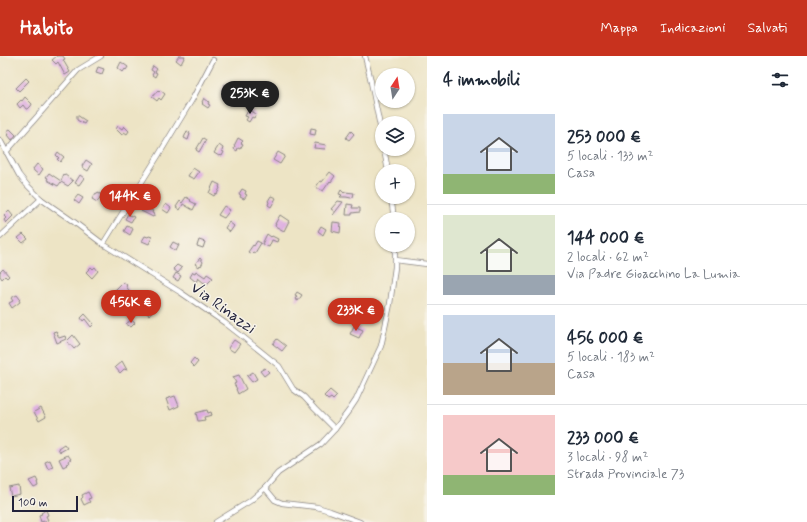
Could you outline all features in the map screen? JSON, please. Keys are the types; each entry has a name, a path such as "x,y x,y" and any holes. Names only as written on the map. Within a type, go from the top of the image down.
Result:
{"street":[{"path":"6,152 78,70 102,56"},
{"path":"365,56 378,116"},
{"path":"102,244 193,98 213,60"},
{"name":"Via Rinazzi","path":"0,140 20,176 41,199 102,244 180,292 243,337 279,366 293,389 304,397 335,429"},
{"path":"0,237 41,199"},
{"path":"216,522 250,501 265,488 278,473 321,444 335,429 356,400 381,346 390,304 395,252"},
{"path":"395,260 427,264"},
{"path":"265,488 275,500 282,504 317,507 330,510 360,522"}],"building":[{"path":"57,56 63,56 65,59 63,60 70,72 65,75 58,62 56,64 52,60"},
{"path":"179,56 185,56 181,64 176,60"},
{"path":"121,62 128,67 123,72 118,68"},
{"path":"153,66 157,69 155,72 157,73 155,77 152,75 154,72 151,70"},
{"path":"98,67 104,69 102,74 96,72"},
{"path":"26,78 29,81 19,91 16,88"},
{"path":"225,84 235,92 231,99 222,94"},
{"path":"158,90 165,94 161,100 159,98 157,101 152,97"},
{"path":"25,97 32,104 28,109 26,109 23,105 20,108 17,104"},
{"path":"204,98 209,102 208,104 210,105 208,108 202,104"},
{"path":"249,109 256,114 249,122 246,120 248,117 245,116"},
{"path":"77,115 86,121 84,124 77,120"},
{"path":"118,126 122,129 124,126 129,131 127,134 124,132 122,135 116,129"},
{"path":"311,128 316,129 315,135 310,134"},
{"path":"10,129 16,135 12,140 7,131"},
{"path":"187,131 190,132 188,140 184,138"},
{"path":"351,131 354,134 349,140 346,138"},
{"path":"203,138 206,140 199,152 196,150"},
{"path":"238,138 243,141 241,143 243,144 237,151 234,149 234,146"},
{"path":"315,143 326,145 325,149 314,148"},
{"path":"219,145 223,148 222,151 224,152 222,156 214,153"},
{"path":"58,152 64,157 60,162 56,155"},
{"path":"278,152 285,156 280,164 273,160"},
{"path":"86,160 92,164 88,171 82,166"},
{"path":"37,164 43,169 39,175 33,169"},
{"path":"193,168 199,172 194,179 188,176"},
{"path":"330,172 335,176 323,191 316,187 320,181 322,182"},
{"path":"49,173 61,181 64,174 73,181 68,186 61,182 58,186 47,180 48,178 46,177"},
{"path":"80,175 84,178 79,185 75,183"},
{"path":"214,182 220,185 220,188 214,196 209,193"},
{"path":"242,189 246,191 245,194 247,195 244,199 240,197 241,195 239,194"},
{"path":"341,190 344,193 354,193 353,197 340,197 342,195 339,194"},
{"path":"96,193 102,195 97,202 92,199"},
{"path":"78,195 83,198 79,204 74,200"},
{"path":"271,196 276,198 271,207 268,205 268,201"},
{"path":"186,197 196,204 193,210 183,204 180,210 176,207 180,201 182,203"},
{"path":"338,201 343,202 333,215 334,211 331,209"},
{"path":"166,204 171,208 168,213 162,209"},
{"path":"347,204 353,205 352,208 360,208 360,212 352,213 352,215 346,215"},
{"path":"224,206 230,210 224,218 218,215"},
{"path":"144,207 153,211 152,213 155,214 153,217 141,211"},
{"path":"9,211 13,216 6,223 4,220 6,218 4,216"},
{"path":"128,214 134,217 131,222 125,219"},
{"path":"280,215 289,221 284,231 275,226"},
{"path":"229,222 234,226 230,232 225,228"},
{"path":"333,222 341,223 340,233 332,231"},
{"path":"127,226 133,229 130,235 124,231"},
{"path":"321,226 326,229 323,235 318,231"},
{"path":"23,234 28,239 23,243 18,238"},
{"path":"267,234 278,239 277,242 272,240 269,247 262,244"},
{"path":"145,236 152,237 149,244 142,241"},
{"path":"199,240 205,242 203,248 197,246"},
{"path":"257,241 261,243 255,253 253,252 251,254 248,252"},
{"path":"173,242 179,245 176,251 170,247"},
{"path":"200,258 203,262 199,267 195,264"},
{"path":"177,265 182,268 178,273 173,269"},
{"path":"91,267 93,269 95,267 98,271 92,278 86,272"},
{"path":"3,269 9,276 7,278 5,276 2,279 0,272"},
{"path":"196,271 205,277 207,274 213,278 207,284 198,278 196,282 190,277 193,272 195,273"},
{"path":"176,273 181,276 178,281 173,278"},
{"path":"123,282 127,285 126,286 130,292 122,298 115,290"},
{"path":"297,292 302,295 298,301 295,299"},
{"path":"137,294 144,300 137,308 130,301"},
{"path":"17,295 20,302 12,308 9,303 13,301 11,298"},
{"path":"155,300 158,303 149,315 144,311 150,302 151,303"},
{"path":"85,314 94,324 91,327 85,319 83,321 81,318"},
{"path":"131,320 135,323 131,327 126,324"},
{"path":"354,326 363,330 359,338 350,334"},
{"path":"56,331 59,338 65,336 66,339 57,343 53,332"},
{"path":"73,335 80,344 74,349 67,341"},
{"path":"277,339 286,346 282,351 273,344"},
{"path":"234,340 240,344 234,352 228,348"},
{"path":"194,358 198,362 194,367 190,363"},
{"path":"122,361 127,370 124,369 120,373 115,367"},
{"path":"265,368 269,372 264,376 260,371"},
{"path":"253,372 257,379 252,382 247,376"},
{"path":"239,375 246,389 238,394 233,377"},
{"path":"330,390 337,396 333,400 331,398 328,400 324,396"},
{"path":"175,396 179,406 170,410 166,399"},
{"path":"41,408 46,417 39,421 34,412"},
{"path":"207,410 208,413 211,412 212,415 204,417 205,420 198,421 196,413"},
{"path":"64,444 67,448 60,452 58,448"},
{"path":"68,455 71,459 68,461 69,463 66,464 67,465 63,467 59,459"},
{"path":"50,460 53,467 48,469 45,462"},
{"path":"36,478 38,486 34,488 29,481"},
{"path":"19,486 20,494 11,496 9,488"},
{"path":"88,492 91,498 88,499 90,502 84,505 81,499 83,497 82,495"},
{"path":"46,510 48,520 41,522 39,515"}]}
